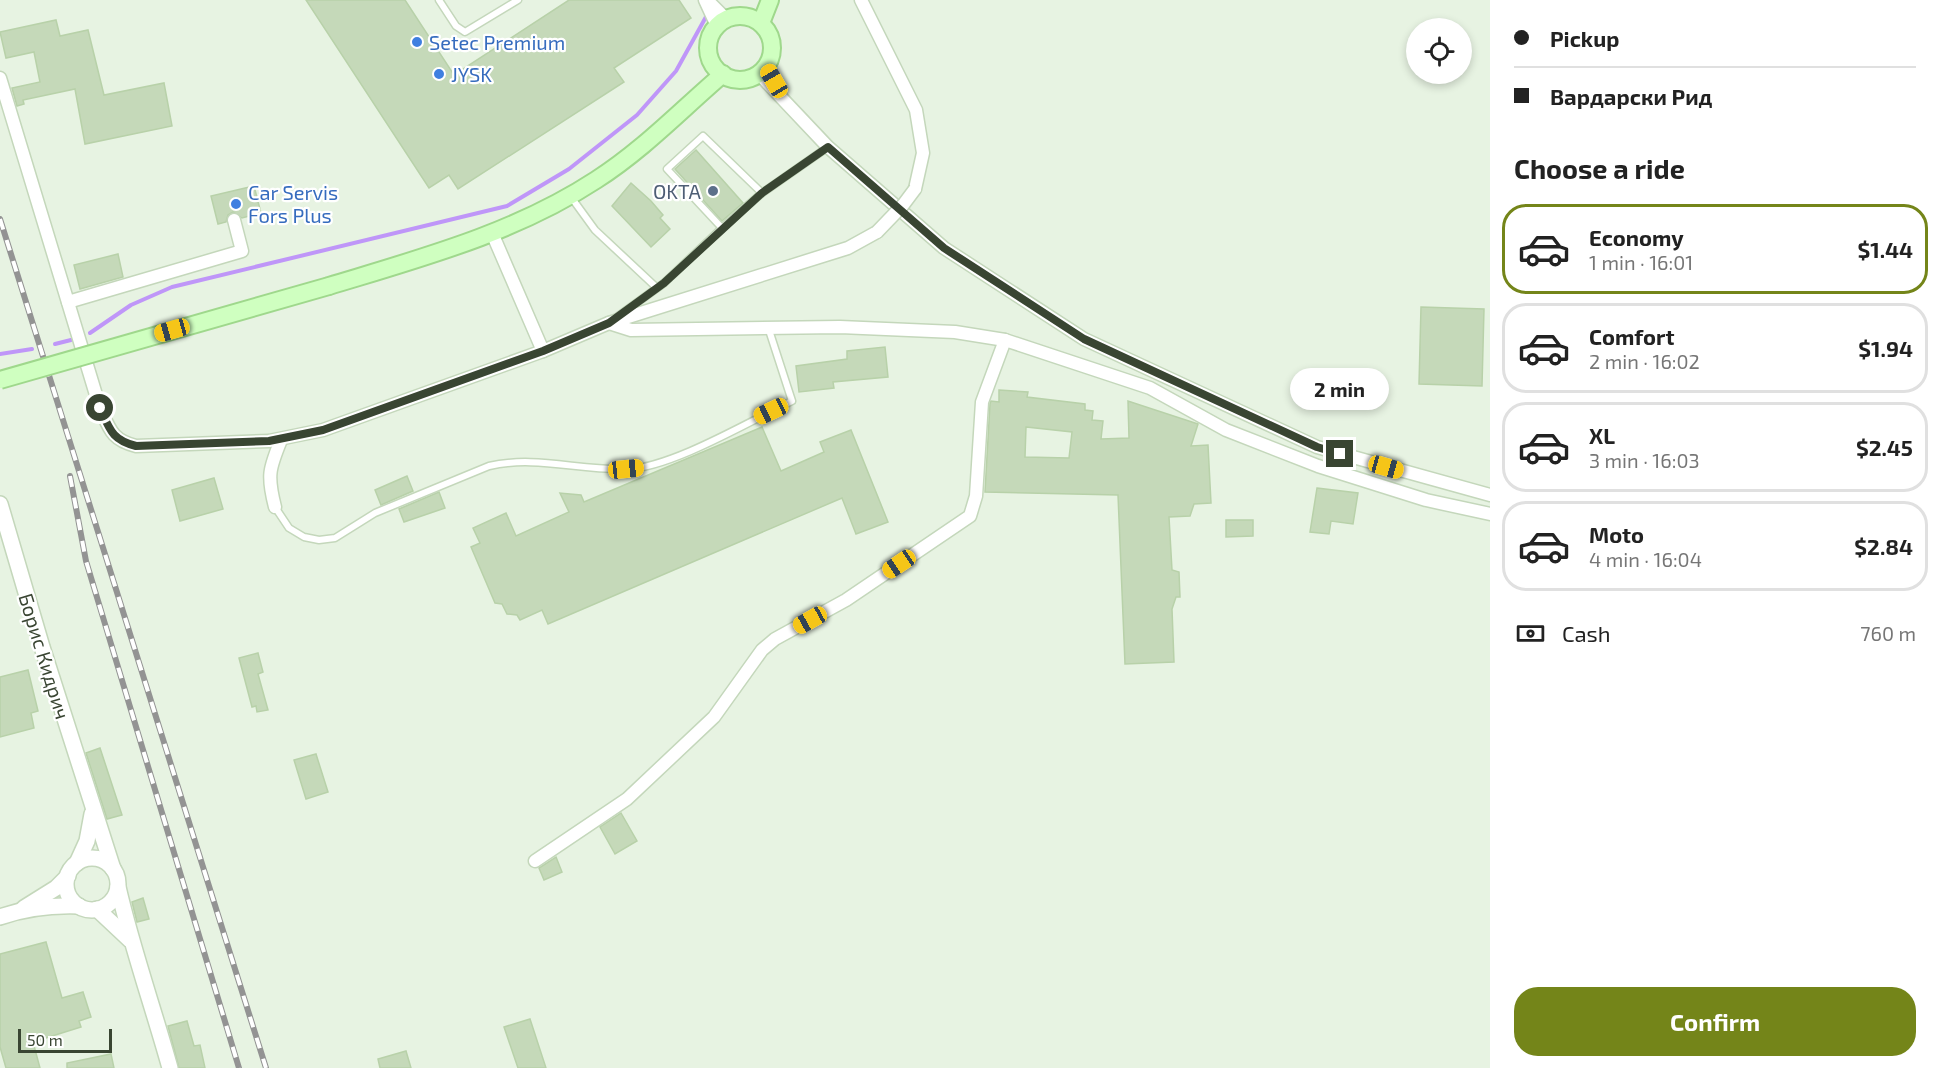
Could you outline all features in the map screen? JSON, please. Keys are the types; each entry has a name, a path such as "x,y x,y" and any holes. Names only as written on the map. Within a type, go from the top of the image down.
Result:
{"main road":[{"path":"755,20 768,0"},
{"path":"755,20 772,41 770,59 762,71 742,80 718,70 708,49 709,40 722,22 755,20"},
{"path":"0,380 329,286 492,233 533,217 570,196 631,155 688,104 718,70"}],"street":[{"path":"706,0 722,22"},
{"path":"0,78 100,408 110,431 121,442 136,446 281,440 323,430 543,351 609,323 848,248 877,232 915,189 923,153 916,110 861,0"},
{"path":"762,71 828,147 944,248 1084,339 1317,447 1490,495"},
{"path":"68,302 242,251 234,220"},
{"path":"492,233 543,351"},
{"path":"609,323 632,330 768,326 955,332 1005,340 1150,388 1226,430 1318,466 1426,500 1490,514"},
{"path":"535,861 627,799 714,717 762,650 775,639 846,600 970,516 975,496 982,402 1005,340"},
{"path":"275,507 268,483 271,465 281,440"},
{"name":"Борис Кидрич","path":"0,504 92,808 113,869"},
{"path":"0,917 22,909 56,888 68,876 87,841 92,808"},
{"path":"77,863 96,858 113,869 130,940 141,968 170,1068"},
{"path":"68,876 69,896 79,906"},
{"path":"97,909 111,902 118,887"},
{"path":"22,909 56,905 97,909 130,940"}],"lane":[{"path":"439,0 456,26 465,32 518,0"},
{"path":"722,228 667,169 703,136 762,193"},
{"path":"609,323 657,288 762,193 828,147"},
{"path":"570,196 595,230 657,288"},
{"path":"275,507 289,528 304,537 327,539 348,531 375,513 426,491 506,462 525,460 626,469 665,461 792,401 768,326"}],"building":[{"path":"306,0 405,0 454,75 569,0 679,0 691,18 614,68 624,82 458,189 449,175 429,188"},
{"path":"56,20 60,36 88,30 104,95 164,83 172,126 85,144 75,89 23,100 24,104 17,106 12,88 40,82 34,52 6,58 0,32"},
{"path":"696,150 743,203 722,221 675,169"},
{"path":"631,183 663,215 660,218 670,229 651,247 612,206"},
{"name":"Car Servis Fors Plus","path":"254,186 261,213 242,218 233,212 228,215 226,222 218,224 211,196"},
{"path":"118,254 123,277 80,289 74,265"},
{"path":"1421,307 1484,309 1482,386 1419,384"},
{"path":"885,347 888,377 833,382 834,388 799,392 796,366 847,359 847,351"},
{"path":"999,390 1028,392 1027,397 1085,404 1085,410 1093,411 1092,420 1103,421 1101,439 1129,438 1128,401 1198,424 1191,446 1208,445 1211,503 1194,504 1190,516 1169,517 1172,570 1179,572 1180,597 1176,597 1172,609 1174,662 1125,664 1118,495 985,492 990,404 991,401 999,402","holes":["1026,427 1072,432 1069,458 1025,457"]},
{"path":"762,427 781,471 824,452 820,442 851,430 888,522 856,534 842,498 548,624 542,610 520,620 517,615 507,614 502,604 495,603 471,547 480,543 473,528 506,513 516,536 569,512 560,493 581,495 584,502"},
{"path":"407,476 413,491 381,505 375,490"},
{"path":"214,478 223,509 180,521 172,490"},
{"path":"1317,488 1358,493 1353,524 1331,521 1329,534 1310,532"},
{"path":"439,492 445,508 404,522 399,509"},
{"path":"1226,520 1253,520 1253,536 1226,537"},
{"path":"258,653 263,672 258,674 268,710 257,712 256,706 252,707 239,658"},
{"path":"28,670 38,711 31,713 34,728 0,737 0,677"},
{"path":"100,748 122,815 107,819 86,753"},
{"path":"316,754 328,792 306,799 294,760"},
{"path":"621,813 637,841 615,854 600,827"},
{"path":"556,857 562,872 544,880 539,868"},
{"path":"143,898 149,919 137,922 132,902"},
{"path":"46,942 62,998 83,992 91,1017 79,1021 81,1027 33,1042 40,1068 6,1068 0,1047 0,954"},
{"path":"530,1019 546,1068 518,1068 504,1027"},
{"path":"187,1021 194,1046 200,1045 205,1068 179,1068 168,1026"},
{"path":"406,1051 411,1068 380,1068 378,1059"},
{"path":"111,1054 114,1068 67,1068 67,1063"}],"waterway":[{"path":"90,333 131,305 172,287 507,206 569,169 637,115 676,71 707,15"},
{"path":"55,344 71,340"},
{"path":"0,354 32,349"}],"railway":[{"path":"0,219 266,1068"},
{"path":"70,476 86,561 239,1068"}],"place":[{"name":"Setec Premium","path":"417,42"},
{"name":"JYSK","path":"439,74"},
{"name":"OKTA","path":"713,191"},
{"name":"Car Servis Fors Plus","path":"236,204"}],"route":[{"path":"100,408 110,431 121,442 136,446 281,440 323,430 543,351 609,323 664,283 762,193 828,147 944,248 1084,339 1317,447 1340,454"}]}
